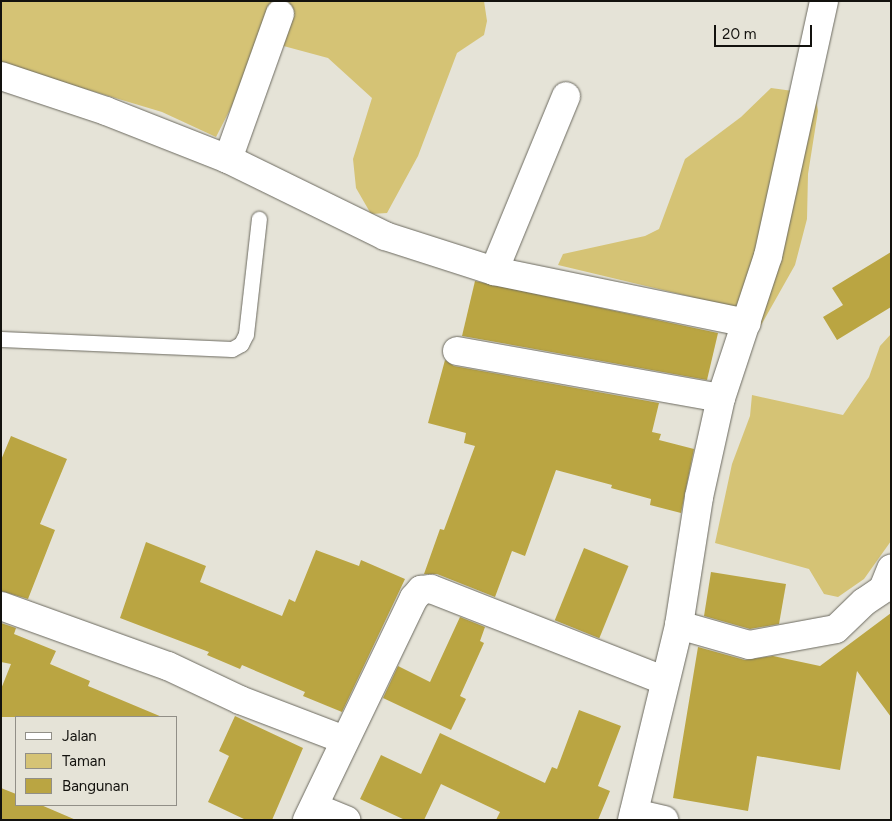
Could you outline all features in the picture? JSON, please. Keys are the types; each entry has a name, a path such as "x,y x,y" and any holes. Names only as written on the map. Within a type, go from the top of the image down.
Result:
{"street":[{"path":"664,820 633,816 663,680 679,625 699,496 721,398 768,256 824,1"},
{"path":"228,159 280,14"},
{"path":"1,76 106,111 228,159 385,236 494,271 747,323"},
{"path":"494,271 566,96"},
{"path":"457,351 721,398"},
{"path":"679,625 749,645 836,629 864,602 888,586"},
{"path":"347,820 311,814 414,598 422,590 431,589 663,680"},
{"path":"1,606 168,666 240,700 345,740"}],"lane":[{"path":"1,338 232,349 240,344 246,334 259,219"}],"green space":[{"path":"1,1 484,1 487,21 484,35 457,53 418,156 387,213 371,214 356,188 353,159 372,98 328,58 265,41 216,137 162,112 5,65 1,68"},
{"path":"771,88 815,94 818,111 808,174 807,219 795,265 751,343 717,328 692,297 558,265 563,254 645,236 659,229 685,159 741,117"},
{"path":"891,334 891,541 864,579 838,597 824,594 809,569 715,543 732,464 750,416 752,395 843,415 869,377 880,346"}],"building":[{"path":"891,252 891,307 837,340 823,317 843,305 832,288"},
{"path":"475,281 718,333 707,380 462,336"},
{"path":"445,360 454,366 659,403 652,432 661,434 659,440 694,449 681,513 650,505 651,499 611,488 612,485 556,470 525,556 512,551 495,597 437,574 424,574 440,529 444,530 475,446 464,443 466,433 428,423"},
{"path":"11,436 67,459 40,524 55,530 28,599 1,591 1,460"},
{"path":"146,542 206,566 200,582 282,616 289,599 295,602 316,550 359,566 361,560 405,579 342,712 303,696 305,692 242,665 240,669 207,655 209,652 120,618"},
{"path":"584,548 629,566 599,638 555,620"},
{"path":"711,572 786,584 779,624 750,629 704,616"},
{"path":"891,613 891,717 857,671 840,770 757,756 748,811 673,798 698,647 745,660 773,656 820,666"},
{"path":"460,617 485,627 480,641 484,643 460,696 466,699 451,730 383,698 398,666 430,682"},
{"path":"1,623 16,628 14,634 56,651 50,664 90,681 88,686 160,716 1,717 1,689 11,664 1,662"},
{"path":"579,710 621,726 598,786 610,791 598,820 496,820 500,812 441,784 424,820 405,820 360,799 381,755 421,774 440,733 545,783 552,767 557,769"},
{"path":"235,716 303,748 272,820 246,820 208,802 229,756 219,751"},
{"path":"1,788 15,794 15,806 43,806 76,820 1,820"}]}
